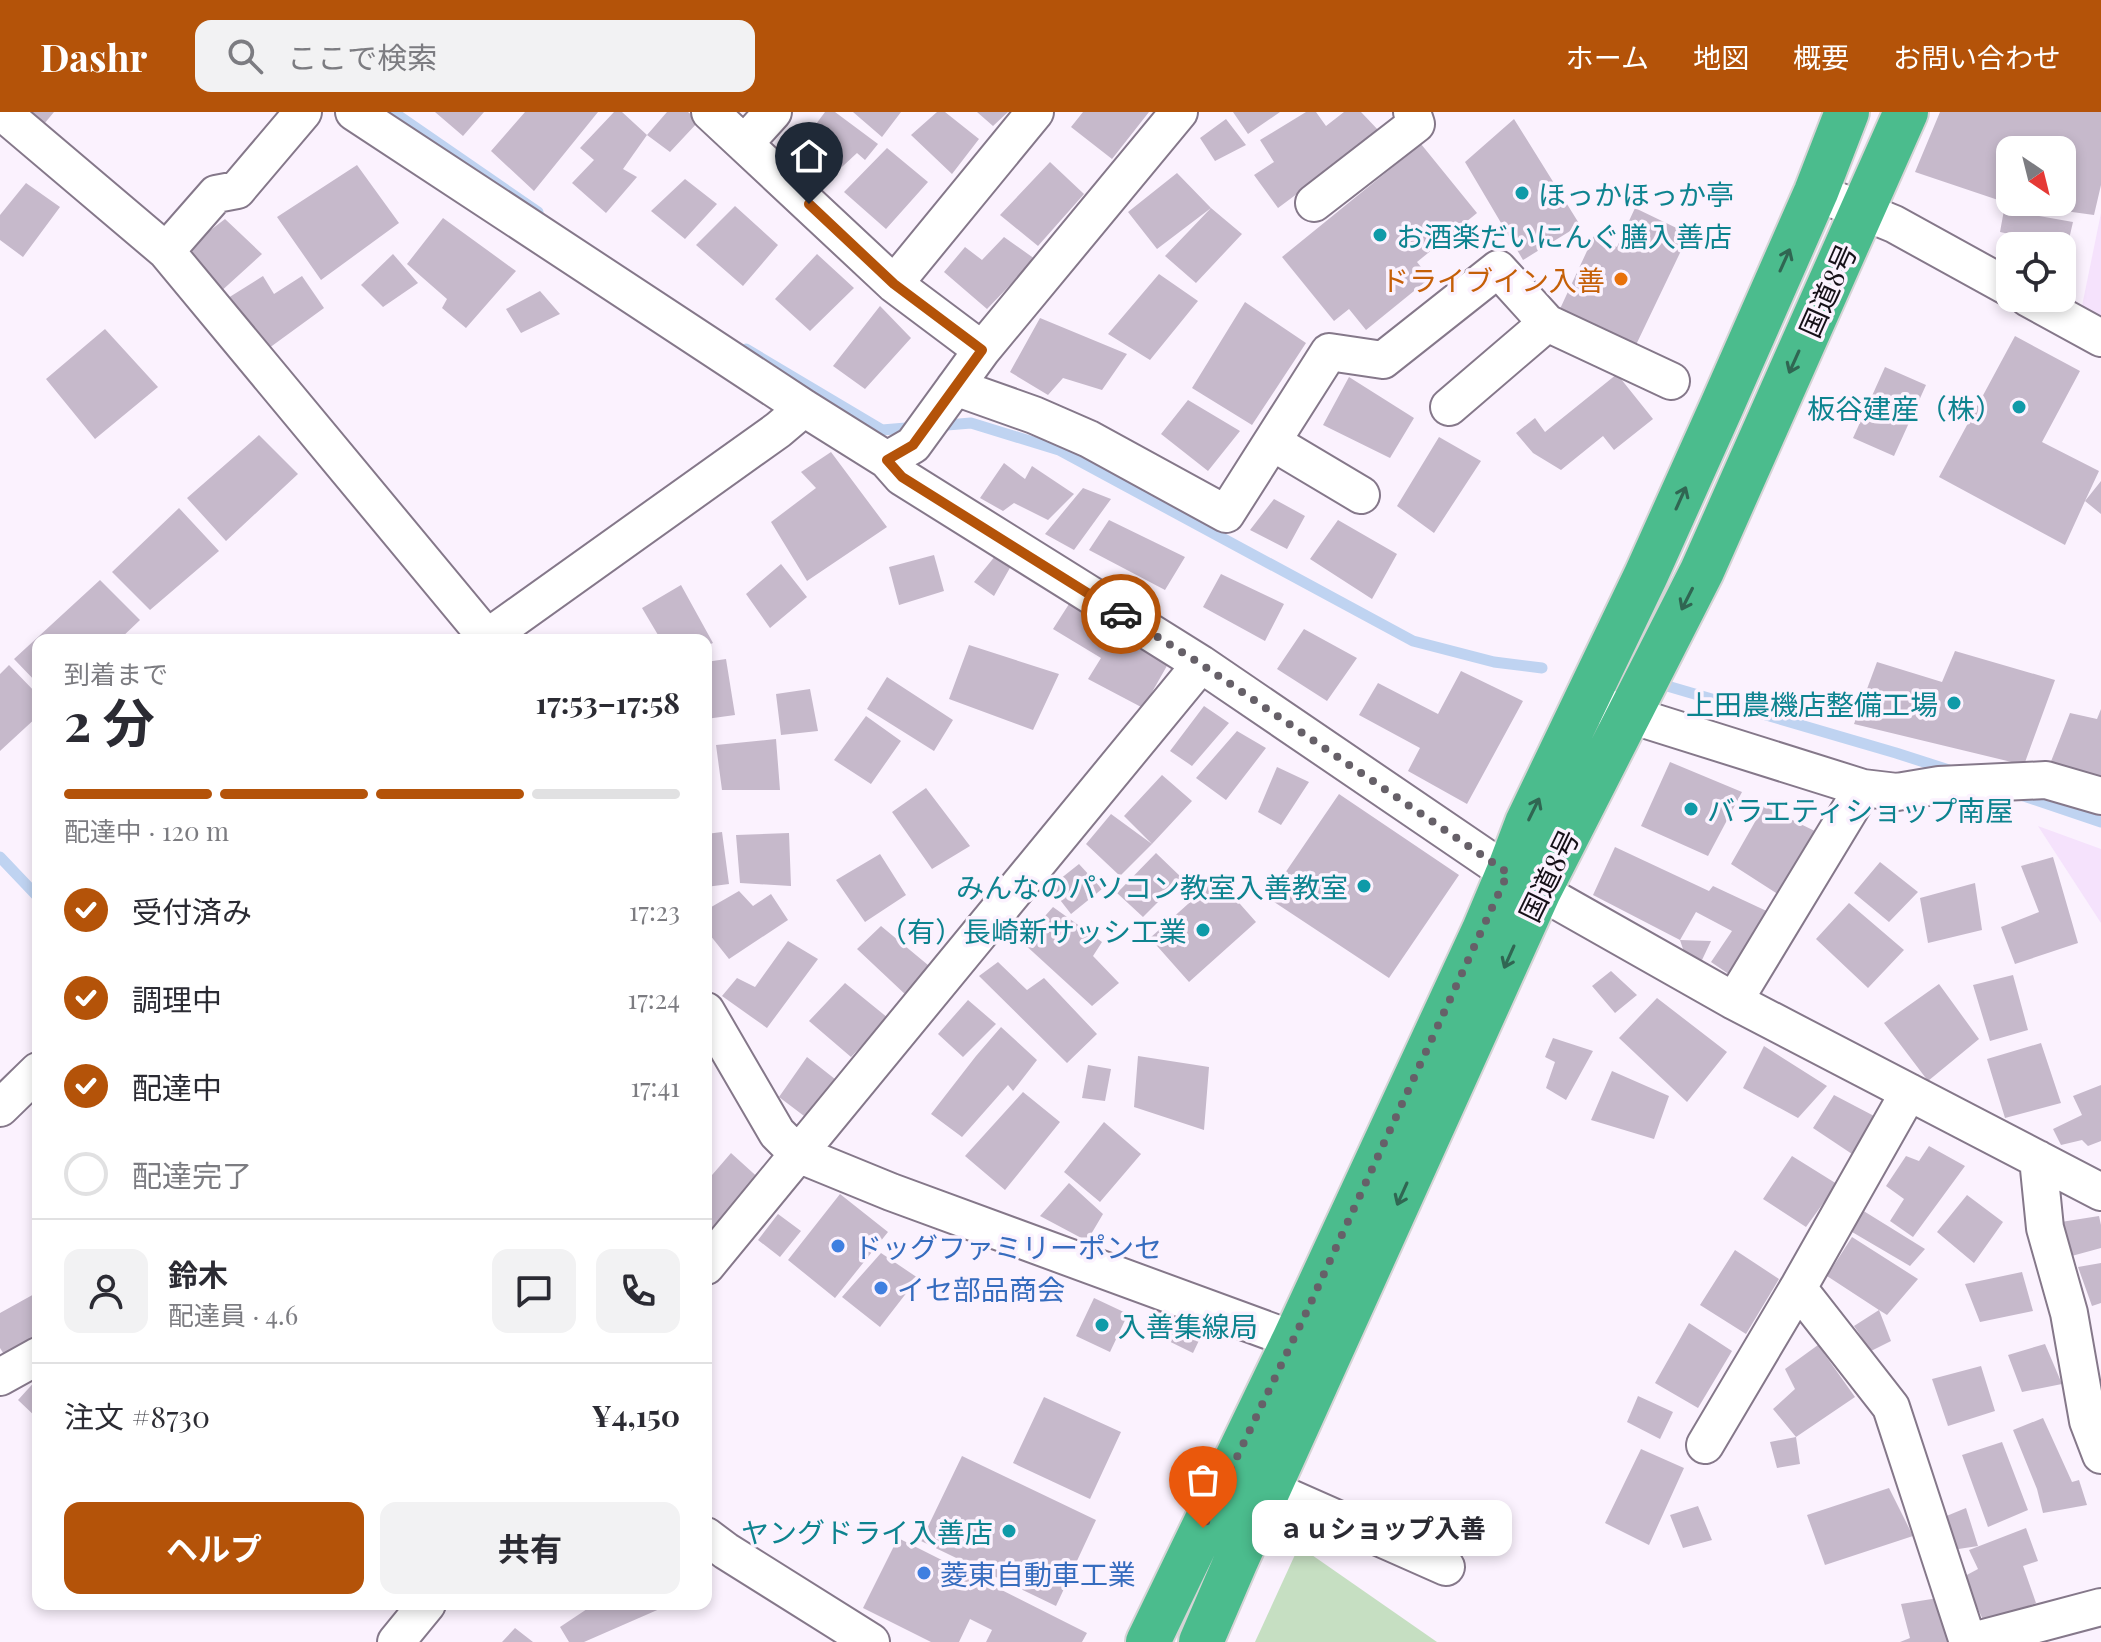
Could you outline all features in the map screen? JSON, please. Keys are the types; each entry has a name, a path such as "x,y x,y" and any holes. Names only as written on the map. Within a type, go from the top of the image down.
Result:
{"highway":[{"name":"国道8号","path":"1201,1642 1524,882 1527,823 1653,561 1816,192 1847,112"},
{"name":"国道8号","path":"1155,1628 1229,1471 1524,882 1702,571 1906,112"}],"street":[{"path":"2,112 166,251 483,634"},
{"path":"166,251 216,194 237,190 303,112"},
{"path":"354,112 887,460 902,477 1201,664 1524,882 1734,1001 2101,1192"},
{"path":"710,112 894,284 982,350"},
{"path":"745,143 773,112"},
{"path":"894,284 1035,112"},
{"path":"887,460 913,445 982,350 1179,112"},
{"path":"1314,203 1416,124 1412,112"},
{"path":"1816,192 1894,224 1996,280"},
{"path":"955,387 1034,415 1089,439 1226,514 1329,352 1383,360 1498,269 1547,323 1671,381"},
{"path":"2054,312 2101,338"},
{"path":"1449,407 1547,323"},
{"path":"494,634 804,408"},
{"path":"1272,442 1361,495"},
{"path":"712,1259 1201,664"},
{"path":"1586,701 1863,788 1897,792 1939,785 2046,780 2101,796"},
{"path":"1734,1001 1863,788"},
{"path":"712,1021 777,1133 798,1154 891,1192 1294,1340"},
{"path":"0,1108 32,1077"},
{"path":"1705,1445 1909,1092"},
{"path":"2038,1159 2045,1228 2069,1313 2088,1421 2101,1455"},
{"path":"1798,1288 1891,1407 1969,1642 2101,1607"},
{"path":"0,1377 32,1359"},
{"path":"1229,1471 1446,1567"},
{"path":"712,1540 871,1642"},
{"path":"396,1642 422,1610"},
{"path":"1155,1628 1212,1642"}],"shaded area":[{"path":"2101,213 2101,318 2082,306"},
{"path":"2038,826 2101,849 2101,923"}],"green space":[{"path":"1299,1546 1437,1642 1255,1642"}],"building":[{"path":"18,112 54,112 39,130"},
{"path":"435,112 484,112 463,136"},
{"path":"525,112 598,112 534,191 491,151"},
{"path":"614,112 622,112 647,135 623,169 637,177 606,213 572,183 594,160 580,148"},
{"path":"667,112 688,112 699,121 670,152 647,135"},
{"path":"825,112 835,112 878,144 865,160 857,153 830,178 796,151"},
{"path":"853,112 901,112 882,137"},
{"path":"937,112 945,112 979,139 952,174 911,135"},
{"path":"977,112 1008,112 993,126"},
{"path":"1083,112 1149,112 1112,159 1071,127"},
{"path":"1233,112 1280,112 1248,134"},
{"path":"1306,112 1316,112 1326,126 1344,112 1361,112 1380,132 1278,208 1254,175 1274,162 1260,140"},
{"path":"1940,112 2101,112 2101,185 2094,215 2076,213 2076,136 1996,136 1996,199 1915,172"},
{"path":"1226,119 1246,145 1215,161 1200,138"},
{"name":"ほっかほっか亭","path":"1514,119 1580,225 1523,260 1465,162"},
{"name":"お酒楽だいにんぐ膳入善店","path":"1421,144 1477,213 1417,262 1430,278 1366,330 1349,309 1334,321 1282,257"},
{"path":"887,148 928,182 886,229 844,192"},
{"path":"1050,162 1084,194 1038,246 1000,215"},
{"path":"357,165 399,223 321,280 277,217"},
{"path":"1177,173 1211,208 1157,249 1128,212"},
{"path":"685,179 717,204 685,239 651,211"},
{"path":"26,183 60,207 23,257 0,240 0,215"},
{"path":"735,206 778,245 743,286 696,245"},
{"path":"1211,208 1242,234 1196,283 1165,256"},
{"name":"ドライブイン入善","path":"1635,208 1689,234 1635,347 1559,311 1594,236 1617,247"},
{"path":"2003,216 2038,216 2073,222 2071,232 2000,232"},
{"path":"443,218 516,271 466,328 442,308 447,299 407,264"},
{"path":"225,219 262,254 218,294 182,252"},
{"path":"1004,237 1035,259 987,309 944,272 965,247 982,260"},
{"path":"393,254 418,283 383,307 361,285"},
{"path":"817,254 854,288 810,331 775,299"},
{"path":"1159,274 1198,301 1150,360 1108,334"},
{"path":"263,276 274,294 302,276 324,308 265,351 228,298"},
{"path":"540,291 560,314 521,333 506,309"},
{"path":"1245,302 1306,343 1252,425 1192,388"},
{"path":"880,306 911,338 865,389 833,366"},
{"path":"1040,318 1127,354 1102,390 1063,378 1048,395 1010,372"},
{"path":"105,329 158,387 95,439 46,379"},
{"name":"板谷建産（株）","path":"2015,336 2080,371 2042,442 2099,471 2065,545 1939,477"},
{"path":"1885,367 1926,385 1894,456 1853,438"},
{"path":"1617,374 1653,419 1614,450 1603,436 1561,470 1533,453 1516,433 1535,418 1545,432"},
{"path":"1349,377 1414,418 1390,458 1323,425"},
{"path":"1188,400 1240,431 1208,471 1161,434"},
{"path":"259,435 298,474 226,541 187,498"},
{"path":"1439,437 1481,461 1434,533 1397,506"},
{"path":"831,452 887,527 807,581 771,522 816,488 801,472"},
{"path":"1004,463 1025,479 1032,466 1074,494 1048,520 1014,503 1003,511 980,498"},
{"path":"2101,481 2101,514 2085,501"},
{"path":"1083,488 1111,499 1074,550 1045,534"},
{"path":"1274,499 1305,516 1287,549 1250,530"},
{"path":"179,508 219,551 150,610 112,572"},
{"path":"1109,520 1185,557 1165,590 1089,550"},
{"path":"1338,520 1397,554 1372,599 1310,559"},
{"path":"934,555 944,591 899,605 889,567"},
{"path":"996,555 1011,566 994,596 974,582"},
{"path":"781,564 807,597 770,628 746,594"},
{"path":"1221,574 1284,604 1265,641 1203,607"},
{"path":"100,580 140,620 125,634 41,634"},
{"path":"681,585 708,634 657,634 642,608"},
{"path":"1069,604 1168,664 1143,708 1088,679 1101,658 1053,629"},
{"path":"1304,629 1357,658 1327,701 1277,669"},
{"path":"32,642 32,678 14,659"},
{"path":"969,645 1059,674 1033,730 949,699"},
{"name":"上田農機店整備工場","path":"1955,651 2055,680 2024,765 1854,724 1877,662 1942,682"},
{"path":"726,659 735,715 712,718 712,661"},
{"path":"9,665 32,689 32,722 0,751 0,674"},
{"path":"1461,671 1523,701 1467,804 1408,771 1420,748 1359,715 1378,683 1438,714"},
{"path":"887,677 953,720 934,751 867,709"},
{"path":"810,689 818,731 781,735 776,694"},
{"path":"1204,706 1229,723 1192,766 1170,751"},
{"path":"2101,709 2101,778 2050,764 2070,713 2097,719"},
{"path":"866,716 901,741 871,784 834,760"},
{"path":"1237,731 1266,748 1226,800 1196,778"},
{"path":"776,739 780,790 722,790 716,745"},
{"name":"バラエティショップ南屋","path":"1670,762 1742,792 1708,856 1641,826"},
{"path":"1277,767 1309,782 1281,825 1258,812"},
{"path":"1162,775 1192,801 1152,844 1124,816"},
{"path":"926,788 970,846 932,869 892,812"},
{"name":"みんなのパソコン教室入善教室","path":"1339,794 1459,875 1389,978 1268,898"},
{"path":"1764,806 1823,835 1784,898 1731,864"},
{"path":"1111,814 1152,844 1120,876 1086,844"},
{"path":"722,832 729,884 712,886 712,833"},
{"path":"789,833 791,886 740,883 736,835"},
{"path":"1615,847 1709,891 1713,886 1773,914 1736,979 1711,962 1732,931 1696,912 1680,940 1593,895"},
{"path":"1156,853 1182,878 1143,917 1117,893"},
{"path":"880,854 906,895 865,922 836,880"},
{"path":"2053,857 2078,943 2015,964 2001,927 2039,912 2021,866"},
{"path":"1880,862 1918,892 1889,922 1854,893"},
{"path":"1079,864 1102,889 1071,914 1050,887"},
{"name":"（有）長崎新サッシ工業","path":"1217,878 1256,922 1189,982 1150,938"},
{"path":"1975,883 1982,930 1928,943 1920,898"},
{"path":"739,891 753,906 771,894 788,920 729,959 712,938 712,907"},
{"path":"1849,903 1904,950 1868,988 1816,939"},
{"path":"1053,907 1102,942 1093,956 1119,983 1092,1006 1022,942"},
{"path":"881,926 934,970 907,996 857,949"},
{"path":"1680,940 1711,941 1702,960 1684,952"},
{"path":"788,941 818,959 767,1028 722,996 737,978 755,987"},
{"path":"998,962 1027,990 1044,978 1097,1034 1067,1063 979,976"},
{"path":"1611,971 1637,995 1615,1013 1592,986"},
{"path":"2013,975 2028,1030 1990,1041 1973,985"},
{"path":"845,983 888,1018 851,1057 809,1021"},
{"path":"1939,984 1979,1039 1928,1081 1884,1023"},
{"path":"1657,998 1727,1052 1687,1102 1619,1038"},
{"path":"968,1000 996,1024 963,1057 938,1034"},
{"path":"1001,1027 1037,1060 1013,1091 1008,1085 962,1137 931,1114"},
{"path":"1553,1038 1593,1051 1566,1100 1546,1088 1555,1062 1545,1057"},
{"path":"2041,1043 2061,1103 2005,1118 1987,1059"},
{"path":"1764,1046 1827,1086 1798,1118 1743,1088"},
{"path":"1138,1056 1209,1067 1204,1130 1134,1107"},
{"path":"807,1057 840,1083 812,1122 779,1097"},
{"path":"1088,1065 1111,1069 1105,1101 1082,1098"},
{"path":"1612,1071 1669,1096 1654,1139 1591,1120"},
{"path":"2101,1085 2101,1141 2088,1146 2082,1140 2061,1145 2053,1129 2082,1115 2073,1096"},
{"path":"1023,1092 1060,1122 1005,1190 965,1156"},
{"path":"1834,1095 1876,1117 1852,1154 1813,1128"},
{"path":"1104,1122 1141,1154 1100,1202 1064,1172"},
{"path":"1929,1146 1965,1166 1913,1237 1890,1221 1904,1199 1886,1186 1906,1156 1919,1161"},
{"path":"731,1153 763,1182 712,1243 712,1175"},
{"path":"1792,1156 1837,1184 1806,1227 1763,1199"},
{"path":"1069,1183 1103,1214 1087,1241 1040,1216"},
{"name":"ドッグファミリーポンセ","path":"840,1194 888,1232 835,1298 788,1260"},
{"path":"1967,1195 2003,1222 1974,1263 1937,1232"},
{"path":"1862,1210 1925,1249 1910,1266 1847,1229"},
{"path":"778,1214 801,1231 780,1257 758,1240"},
{"path":"2099,1216 2101,1248 2068,1257 2061,1222"},
{"path":"1852,1237 1918,1279 1887,1315 1827,1276"},
{"path":"1735,1250 1779,1279 1746,1334 1700,1305"},
{"name":"イセ部品商会","path":"881,1253 918,1278 880,1327 842,1297"},
{"path":"2101,1263 2101,1303 2092,1306 2078,1267"},
{"path":"2022,1272 2033,1311 1980,1322 1965,1284"},
{"path":"32,1295 32,1340 5,1356 0,1348 0,1313"},
{"name":"入善集線局","path":"1094,1298 1128,1314 1110,1352 1076,1336"},
{"path":"1158,1305 1205,1328 1193,1353 1146,1330"},
{"path":"1879,1310 1891,1341 1871,1351 1854,1326"},
{"path":"1689,1323 1732,1351 1698,1408 1655,1383"},
{"path":"2045,1344 2062,1384 2022,1392 2008,1355"},
{"path":"1818,1345 1855,1397 1796,1437 1773,1409 1795,1389 1785,1369"},
{"path":"1981,1366 1995,1411 1948,1426 1932,1379"},
{"path":"32,1385 32,1413 18,1400"},
{"path":"1638,1396 1673,1412 1660,1439 1627,1422"},
{"path":"1044,1397 1121,1432 1090,1499 1013,1463"},
{"path":"2043,1418 2072,1482 2079,1480 2087,1505 2043,1513 2037,1489 2013,1430"},
{"path":"1796,1437 1800,1464 1777,1468 1770,1442"},
{"path":"2002,1442 2028,1510 1988,1527 1962,1455"},
{"path":"1641,1449 1684,1468 1649,1545 1605,1523"},
{"name":"ヤングドライ入善店","path":"962,1456 1096,1520 1056,1606 921,1541"},
{"path":"1889,1488 1913,1536 1825,1565 1807,1515"},
{"path":"1698,1506 1712,1540 1683,1548 1670,1515"},
{"path":"1966,1508 1978,1546 1952,1550 1944,1517"},
{"path":"2026,1528 2038,1561 2023,1566 2036,1603 1985,1624 1963,1577 1978,1569 1969,1550"},
{"name":"菱東自動車工業","path":"898,1538 1087,1633 1082,1642 986,1642 992,1630 970,1619 959,1642 931,1642 863,1608"},
{"path":"1938,1598 1950,1642 1900,1642 1910,1638 1901,1604"},
{"path":"586,1610 657,1610 584,1642 569,1642 560,1627"},
{"path":"515,1628 533,1642 502,1642"}],"waterway":[{"path":"393,112 538,212"},
{"path":"746,349 882,430 918,427"},
{"path":"935,426 971,423 1059,450 1413,641 1494,662 1542,668"},
{"path":"1657,683 1952,771"},
{"path":"2021,795 2101,822"},
{"path":"0,857 32,891"}],"way so far":[{"path":"1121,614 1201,664 1508,873 1306,1313 1203,1528"}],"place":[{"name":"ほっかほっか亭","path":"1522,193"},
{"name":"お酒楽だいにんぐ膳入善店","path":"1380,235"},
{"name":"ドライブイン入善","path":"1621,279"},
{"name":"板谷建産（株）","path":"2019,407"},
{"name":"上田農機店整備工場","path":"1954,703"},
{"name":"バラエティショップ南屋","path":"1691,809"},
{"name":"みんなのパソコン教室入善教室","path":"1364,886"},
{"name":"（有）長崎新サッシ工業","path":"1203,930"},
{"name":"ドッグファミリーポンセ","path":"838,1246"},
{"name":"イセ部品商会","path":"881,1288"},
{"name":"入善集線局","path":"1102,1325"},
{"name":"ａｕショップ入善","path":"1203,1528"},
{"name":"ヤングドライ入善店","path":"1009,1531"},
{"name":"菱東自動車工業","path":"924,1573"}],"route":[{"path":"809,204 894,284 982,350 913,445 887,460 902,477 1121,614"}]}
